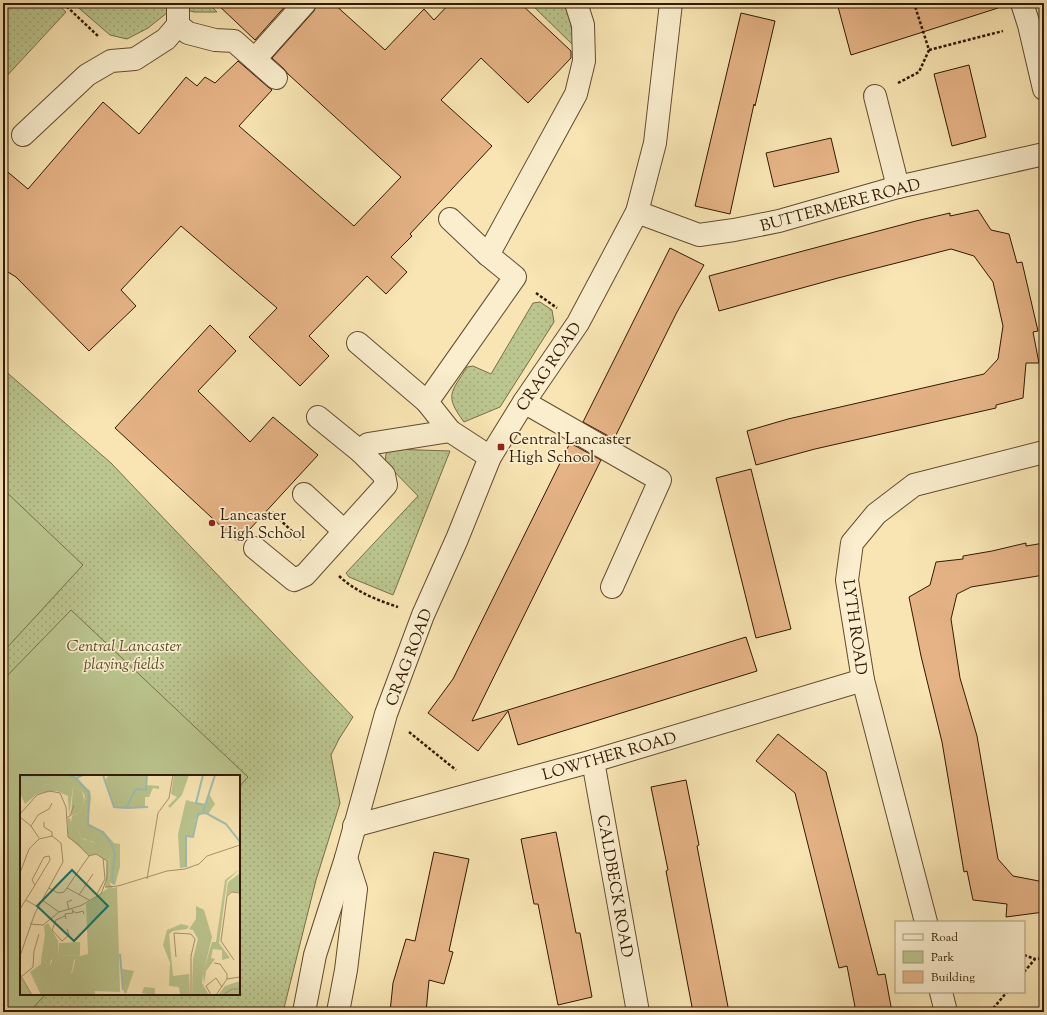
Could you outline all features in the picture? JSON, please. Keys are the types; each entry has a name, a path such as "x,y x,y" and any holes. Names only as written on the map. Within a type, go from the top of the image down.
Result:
{"street":[{"path":"23,135 87,75 111,61 135,59 166,39 178,25 178,3"},
{"path":"255,60 305,3"},
{"path":"488,255 576,94 584,61 583,25 576,3"},
{"name":"CRAG ROAD","path":"304,1012 315,954 346,858 386,714 423,615 457,539 490,457 524,402 578,323 637,212 655,143 671,3"},
{"path":"1022,3 1029,25 1044,89"},
{"path":"178,25 188,33 215,40 234,41 276,78"},
{"path":"875,96 898,187"},
{"name":"BUTTERMERE ROAD","path":"637,212 699,235 779,222 898,187 1044,154"},
{"path":"427,402 515,277 488,255 450,219"},
{"path":"358,343 427,402 450,431 490,457"},
{"path":"524,402 660,480 612,587"},
{"path":"255,548 294,580 305,575 386,485 384,475 361,452 318,417"},
{"path":"361,452 368,444 450,431"},
{"name":"LYTH ROAD","path":"926,921 863,680 847,580 852,543 876,514 914,485 1044,452"},
{"path":"304,494 344,531"},
{"name":"LOWTHER ROAD","path":"354,826 593,761 863,680"},
{"name":"CALDBECK ROAD","path":"593,761 638,1012"},
{"path":"338,1012 346,970 356,889 346,858"},
{"path":"942,993 946,1012"}],"path":[{"path":"63,3 123,60"},
{"path":"875,96 919,72 929,50 914,3"},
{"path":"929,50 1029,25"},
{"path":"515,277 578,323"},
{"path":"386,714 482,792"},
{"path":"1025,955 1035,959 1044,958"},
{"path":"1025,971 1035,959"},
{"path":"990,1012 1006,993"}],"green space":[{"path":"3,3 56,3 66,12 3,80"},
{"path":"73,3 168,3 168,12 148,28 127,39 110,35"},
{"path":"185,3 208,3 217,12 194,12 187,10"},
{"path":"530,3 567,3 575,47"},
{"path":"540,302 552,310 554,322 500,407 464,422 454,406 452,394 467,367 473,366 491,374 533,303"},
{"name":"Central Lancaster playing fields","path":"3,369 111,463 353,717 331,755 340,803 316,880 283,1012 3,1012"},
{"path":"390,449 450,451 393,595 349,577 346,573 418,496 385,462 386,454"},
{"path":"3,489 83,565 3,652"},
{"path":"71,610 248,777 240,786 240,775 20,775 20,995 45,995 29,1012 3,1012 3,680"}],"building":[{"path":"216,3 288,3 255,40"},
{"path":"317,3 333,3 385,50 424,9 434,20 450,3 520,3 571,51 571,58 528,103 481,58 441,100 492,146 410,234 412,236 391,257 407,272 386,294 367,276 309,336 329,356 300,386 249,337 277,308 181,226 121,290 136,306 89,351 16,277 3,269 3,168 28,189 103,102 139,134 186,77 197,86 205,77 215,83 238,61 272,90 239,126 354,226 401,177 272,58 314,11"},
{"path":"837,3 997,3 998,8 851,55"},
{"path":"741,13 775,21 755,106 754,104 730,214 695,206"},
{"path":"969,65 986,137 952,146 934,74"},
{"path":"831,138 839,172 774,187 766,153"},
{"path":"978,210 991,230 1009,234 1017,263 1022,262 1038,331 1033,332 1039,363 1026,363 1023,398 996,405 996,408 815,449 756,465 747,431 788,419 984,374 998,359 1003,326 993,282 974,256 951,249 719,311 709,276 916,221 950,213 950,216"},
{"path":"670,248 704,265 677,312 614,439 583,422"},
{"path":"210,325 236,351 198,391 250,442 273,417 318,455 238,542 115,428"},
{"path":"570,443 601,460 472,721 746,637 757,671 518,745 508,711 478,751 428,713 453,679"},
{"path":"751,469 791,629 756,638 716,478"},
{"path":"1026,543 1026,546 1044,543 1044,575 971,587 957,594 951,619 960,678 977,736 998,859 1013,876 1044,882 1044,912 1006,917 1007,904 973,900 967,871 964,872 942,742 921,656 909,597 930,585 936,562 963,559 963,556"},
{"path":"778,734 826,772 878,975 885,974 892,1012 856,1012 847,966 839,968 795,793 756,761"},
{"path":"686,780 699,845 697,846 729,1012 693,1012 666,871 668,870 651,787"},
{"path":"556,832 576,933 580,933 592,997 558,1005 538,904 534,904 521,839"},
{"path":"434,852 469,859 449,951 453,952 444,984 429,980 426,1012 390,1012 393,983 406,939 415,941"}],"place":[{"name":"Central Lancaster High School","path":"501,447"},
{"name":"Lancaster High School","path":"212,523"}]}
